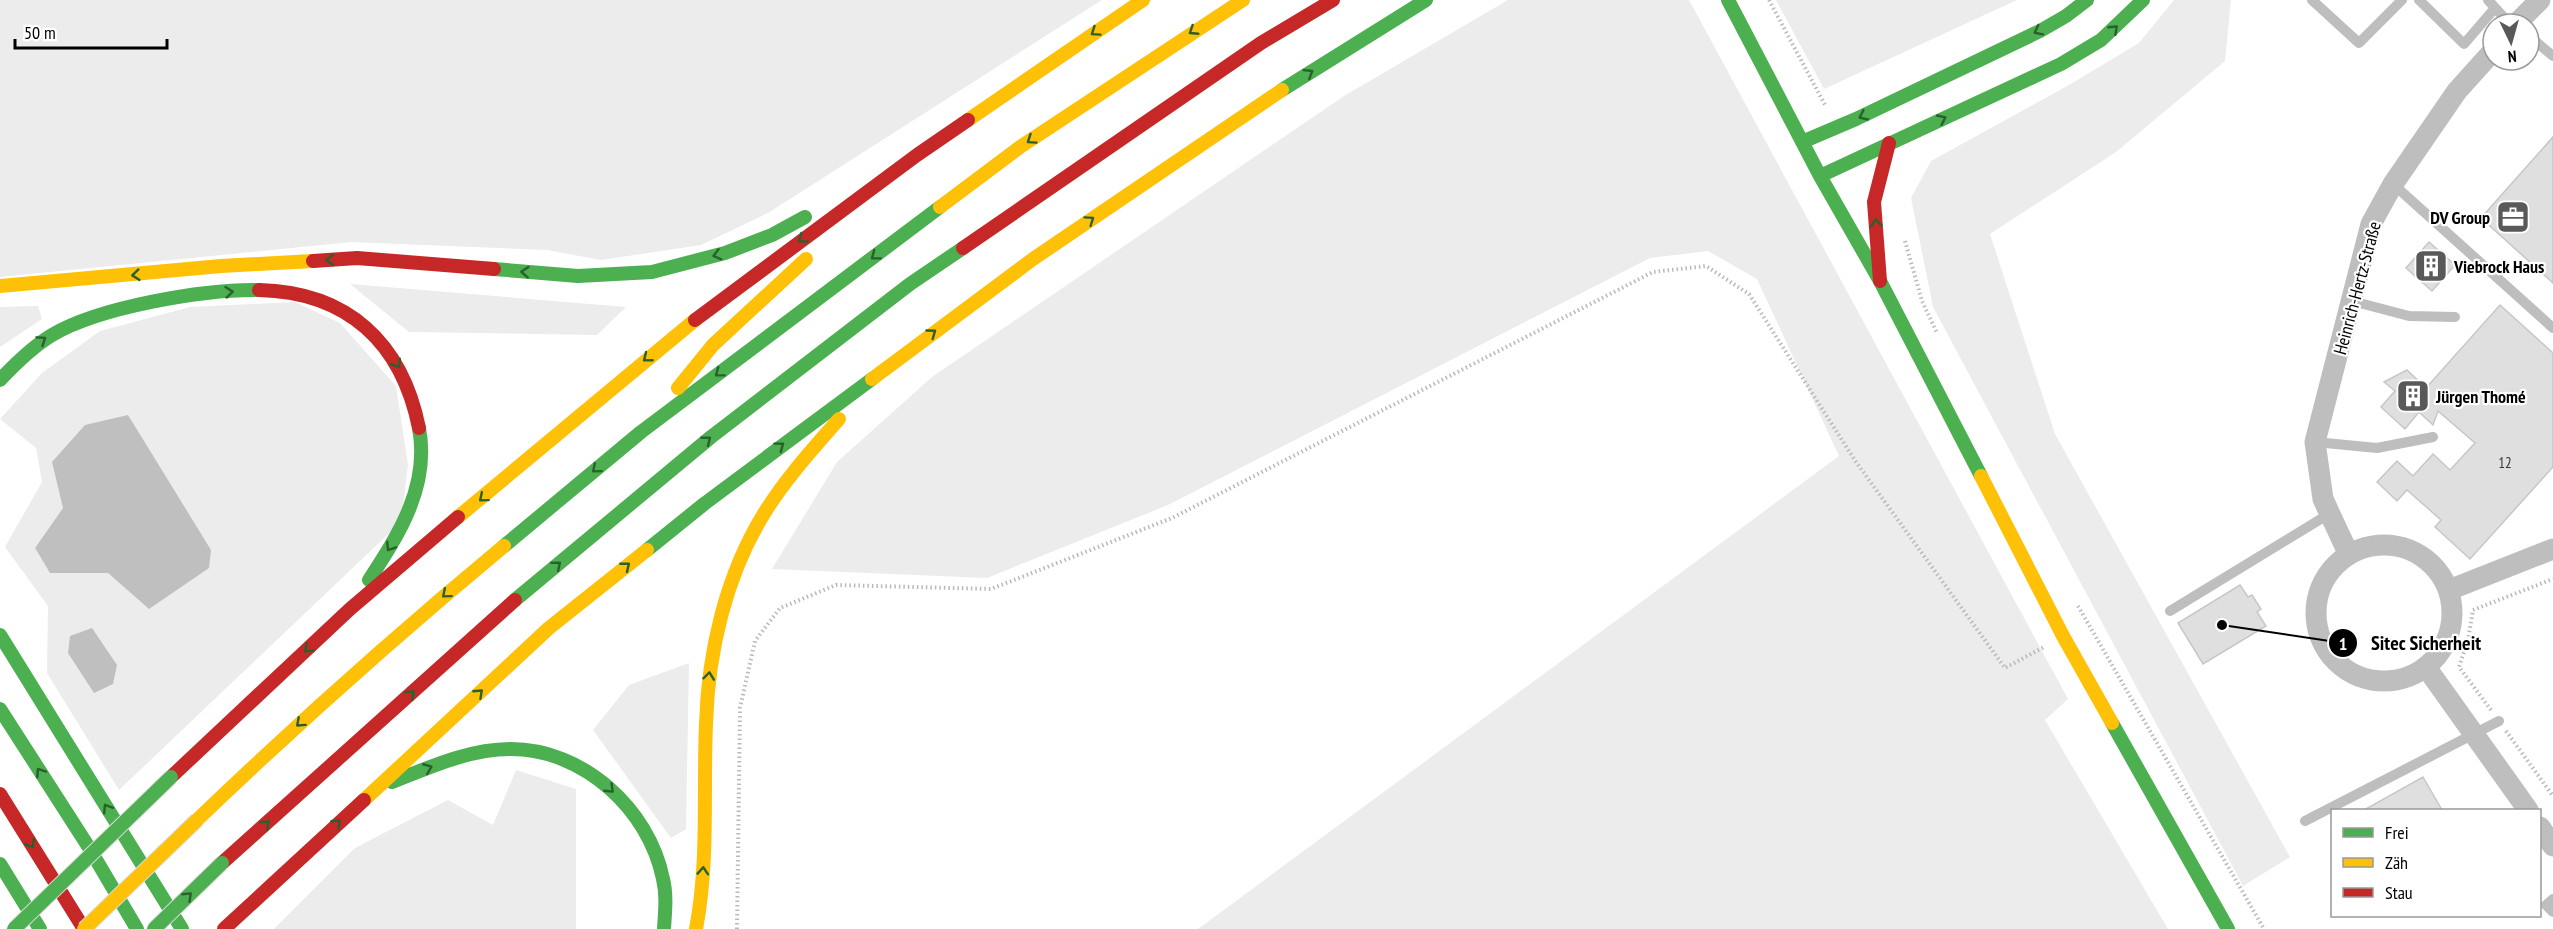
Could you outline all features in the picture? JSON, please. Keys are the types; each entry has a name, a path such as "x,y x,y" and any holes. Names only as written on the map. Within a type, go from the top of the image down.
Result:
{"main road":[{"path":"14,929 350,609 618,382 715,304 917,155 1143,0"},
{"path":"0,794 84,929 279,742 434,604 640,432 1020,147 1242,0"},
{"path":"154,929 222,863 528,589 711,437 910,284 1261,43 1333,0"},
{"path":"224,929 549,628 704,504 1033,259 1185,154 1426,0"},
{"path":"1728,0 1820,176 1881,281 2063,636 2228,929"},
{"path":"1802,142 2040,31 2087,0"},
{"path":"1820,176 2061,64 2102,40 2143,0"},
{"path":"1881,281 1874,202 1889,143"},
{"path":"0,286 221,266 357,258 578,276 652,272 725,253 772,235 917,155"},
{"path":"640,432 713,345 917,155"},
{"path":"0,380 29,349 53,333 83,318 110,311 205,294 272,290 307,296 339,308 377,336 408,382 416,405 423,449 415,500 403,528 350,609"},
{"path":"696,929 704,873 705,723 710,672 718,627 730,589 747,547 768,507 795,471 884,368"},
{"path":"0,635 182,929"},
{"path":"0,710 88,846 137,929"},
{"path":"374,790 455,758 483,752 512,749 540,752 566,760 608,786 643,827 663,875 664,929"},
{"path":"0,864 40,929"}],"street":[{"path":"2528,12 2540,0"},
{"name":"Heinrich-Hertz-Straße","path":"2349,555 2323,499 2315,442 2370,225 2393,184 2457,91 2481,64"},
{"path":"2387,545 2407,549 2425,558 2439,572 2449,590 2453,611 2450,632 2441,651 2426,667 2407,677 2385,681 2363,678 2344,667 2328,652 2319,632 2316,610 2321,588 2332,569 2349,555 2367,547 2387,545"},
{"path":"2449,590 2553,549"},
{"path":"2426,667 2527,809"},
{"path":"2541,828 2553,846"}],"lane":[{"path":"2312,0 2359,44 2402,0"},
{"path":"2419,0 2464,44 2492,4"},
{"path":"2541,46 2553,56"},
{"path":"2393,184 2553,328"},
{"path":"2352,301 2409,316 2455,316"},
{"path":"2315,442 2377,448 2433,437"},
{"path":"2170,611 2329,514"},
{"path":"2305,821 2499,721"},
{"path":"2553,899 2546,905 2553,912"}],"path":[{"path":"1769,0 1838,127"},
{"path":"1902,234 1922,301 1942,343"},
{"path":"737,929 740,708 755,640 780,608 836,585 991,590 1172,518 1653,272 1706,266 1749,294 1856,462 2005,668 2063,636"},
{"path":"2553,579 2473,610 2468,640 2459,667 2553,796"},
{"path":"2077,605 2264,929"}],"shaded area":[{"path":"0,0 1102,0 768,213 701,245 601,260 547,250 352,242 0,277"},
{"path":"1508,0 1689,0 2068,699 2045,720 2168,929 1198,929 1839,456 1757,279 1708,251 1650,258 1168,505 987,578 772,569 837,462 932,377 1344,96"},
{"path":"1776,0 2017,0 1824,89"},
{"path":"2174,0 2231,0 2225,61 2116,152 1990,234 2055,434 2290,857 2243,886 1933,307 1911,198 1931,161 2069,85 2139,43"},
{"path":"350,284 626,307 597,335 409,332"},
{"path":"295,302 340,323 396,386 408,465 401,522 119,790 47,673 48,606 5,547 42,482 36,448 0,419 42,373 100,331 190,307","holes":["63,508 149,609 108,573 50,573 35,548"]},
{"path":"38,306 42,319 0,347 0,307"},
{"path":"128,415 211,550 209,568 149,609 108,573 50,573 35,548 63,508 52,462 85,425"},
{"path":"92,628 117,665 113,684 94,693 68,653 70,636"},
{"path":"689,663 686,829 671,838 593,730 629,685"},
{"path":"516,770 576,789 576,929 274,929 355,848 448,800 493,825"}],"building":[{"path":"2553,137 2553,283 2481,218"},
{"name":"Viebrock Haus","path":"2429,242 2455,265 2432,291 2406,268"},
{"path":"2500,305 2553,353 2553,467 2470,559 2435,527 2441,520 2407,490 2397,501 2377,482 2397,461 2413,476 2433,454 2450,470 2475,443 2438,411 2433,425 2419,412 2405,429 2381,407 2395,391 2384,382 2407,370 2426,388"},
{"path":"2240,585 2248,597 2252,595 2261,609 2257,612 2266,626 2203,664 2178,623"},
{"path":"2423,777 2441,809 2366,809"}],"traffic: fast":[{"path":"1282,90 1426,0"},
{"path":"1728,0 1820,176 1880,281 1981,476"},
{"path":"1802,142 1856,119 2040,31 2087,0"},
{"path":"1820,176 2061,64 2101,40 2143,0"},
{"path":"504,546 641,432 940,207"},
{"path":"494,269 578,276 652,272 725,253 772,235 805,217"},
{"path":"515,600 711,437 910,284 963,248"},
{"path":"0,380 24,356 52,335 96,316 182,296 259,290"},
{"path":"647,550 704,504 872,379"},
{"path":"369,580 401,527 416,489 420,470 419,428"},
{"path":"0,635 182,929"},
{"path":"0,709 88,846 137,929"},
{"path":"2112,723 2228,929"},
{"path":"392,782 450,760 480,752 511,749 538,752 563,759 587,772 609,788 628,807 643,829 655,853 663,879 664,929"},
{"path":"14,929 171,777"},
{"path":"154,929 222,863"},
{"path":"0,864 40,929"}],"traffic: slow":[{"path":"968,120 1143,0"},
{"path":"940,207 1020,147 1243,0"},
{"path":"872,379 1033,259 1282,90"},
{"path":"678,388 713,345 806,259"},
{"path":"0,286 221,266 313,261"},
{"path":"458,517 695,320"},
{"path":"696,929 703,878 708,697 715,642 722,614 740,561 765,512 791,476 839,419"},
{"path":"1981,476 2063,636 2112,723"},
{"path":"197,820 348,680 504,546"},
{"path":"364,800 549,628 647,550"},
{"path":"84,929 197,820"}],"traffic: jam":[{"path":"963,248 1261,43 1333,0"},
{"path":"695,320 917,155 968,120"},
{"path":"1880,281 1874,202 1889,143"},
{"path":"313,261 357,258 494,269"},
{"path":"259,290 291,293 319,300 344,312 366,328 384,348 399,371 411,398 419,428"},
{"path":"171,777 350,609 458,517"},
{"path":"222,863 515,600"},
{"path":"0,794 84,929"},
{"path":"224,929 364,800"}],"place":[{"name":"DV Group","path":"2513,217"},
{"name":"Viebrock Haus","path":"2431,266"},
{"name":"Jürgen Thomé","path":"2413,396"},
{"name":"Sitec Sicherheit","path":"2222,625"}]}
